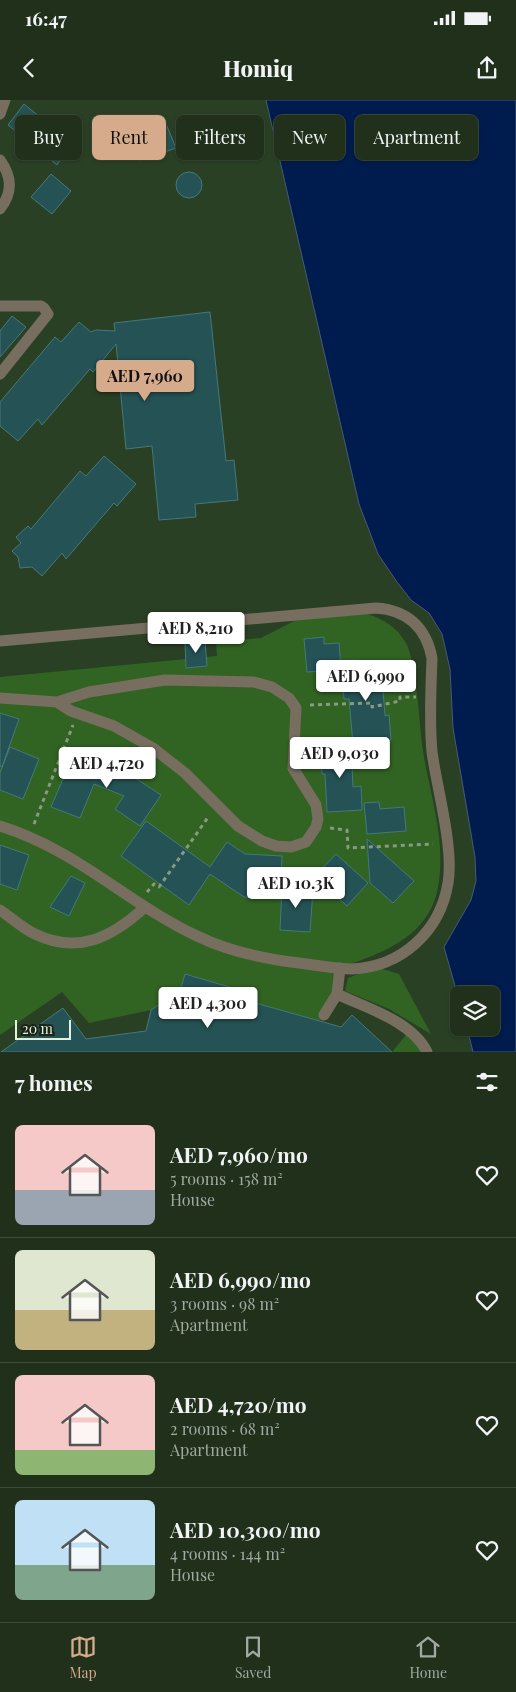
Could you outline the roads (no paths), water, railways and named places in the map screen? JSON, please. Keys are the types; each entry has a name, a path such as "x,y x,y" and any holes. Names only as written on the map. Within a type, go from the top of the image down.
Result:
{"lane":[{"path":"0,114 5,100"},
{"path":"0,160 6,168 10,183 7,200 0,209"},
{"path":"0,306 41,306 48,314 0,374"},
{"path":"0,641 376,608 388,608 410,618 425,635 432,658 432,751 449,870 446,895 438,914 426,933 405,952 391,960 365,967 340,968 286,962 232,950 197,936 141,905 87,867 30,838 0,826"},
{"path":"0,698 57,702 89,692 151,681 179,680 263,684 282,693 295,706 297,715 293,768 316,805 318,819 312,835 299,845 291,848 276,846 249,833 216,805 185,773 153,748 114,726 78,713 57,702"},
{"path":"0,910 34,934 62,942 76,943 104,937 117,931 141,905"},
{"path":"324,1015 337,994 340,968"},
{"path":"337,994 400,1025 413,1035 427,1052"}],"water":[{"path":"266,100 516,100 516,1052 473,1052 469,1036 500,1036 500,986 455,986 444,947 471,900 476,881 475,857 453,728 450,669 442,634 429,613 411,600 378,554 359,504 280,160 345,160 345,115 274,115 274,135"}]}
